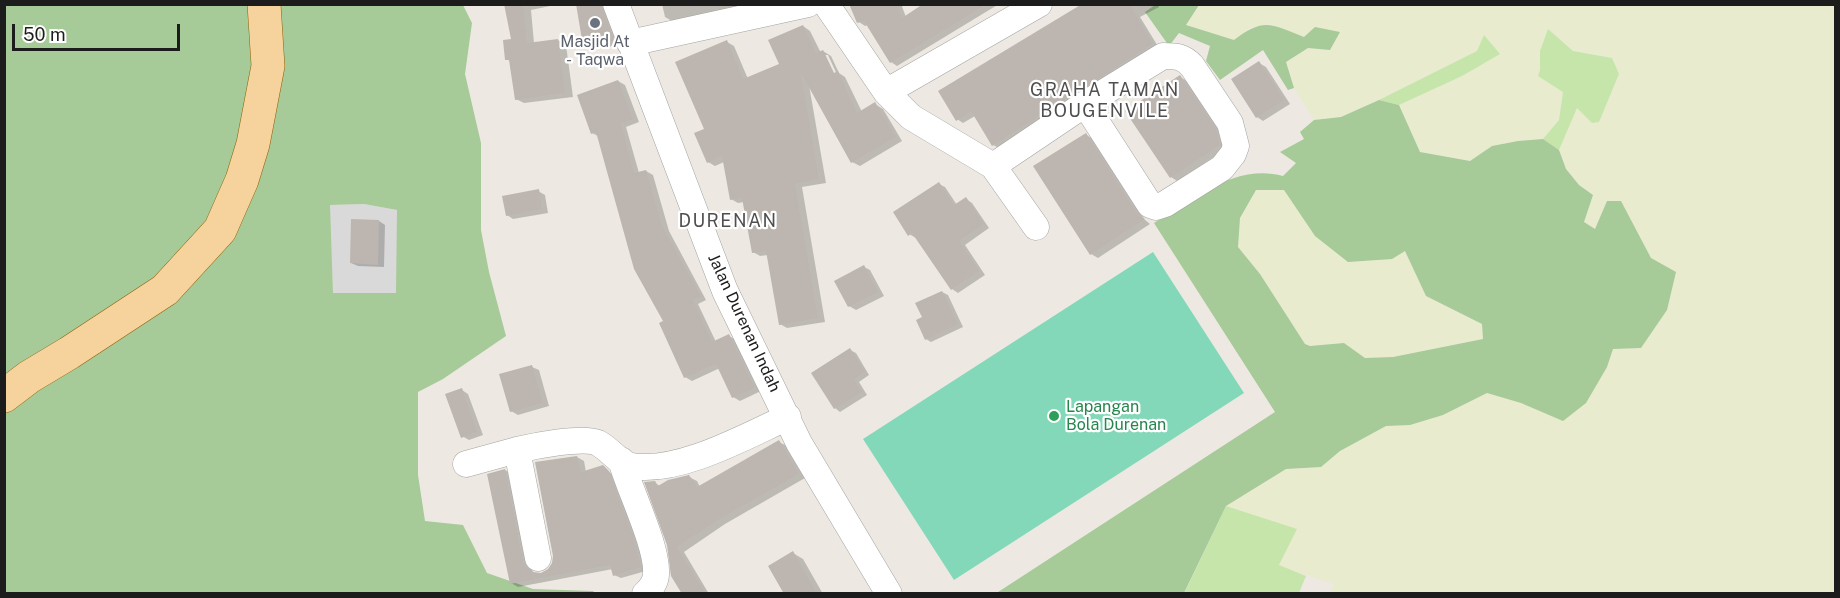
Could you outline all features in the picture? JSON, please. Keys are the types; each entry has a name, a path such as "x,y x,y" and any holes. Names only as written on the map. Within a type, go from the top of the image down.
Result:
{"main road":[{"path":"4,396 29,377 165,290 220,230 242,180 253,144 268,66 264,4"}],"street":[{"name":"Jalan Durenan Indah","path":"616,4 725,291 800,443 889,594"},
{"path":"630,43 808,4"},
{"path":"826,4 886,92 911,117 993,166 1036,227"},
{"path":"886,92 1039,4"},
{"path":"993,166 1085,104 1164,56 1186,58 1230,123 1236,146 1222,168 1165,204 1156,207 1150,205 1085,104"},
{"path":"466,464 516,450 558,442 597,442 629,466 651,467 681,462 725,446 788,417"},
{"path":"516,450 538,558"},
{"path":"621,460 654,554 656,575 651,589 645,594"}],"shaded area":[{"path":"364,204 397,210 397,293 333,293 329,205"}],"green space":[{"path":"1199,4 1835,5 1835,593 1330,593 1333,584 1279,566 1296,529 1226,506 1286,469 1321,467 1343,449 1386,426 1410,425 1443,415 1487,393 1521,403 1607,367 1613,349 1641,348 1667,310 1651,258 1621,201 1607,201 1595,229 1584,222 1593,195 1579,185 1566,169 1559,150 1577,108 1592,123 1599,122 1619,75 1612,58 1573,51 1548,29 1540,51 1541,70 1563,92 1559,120 1543,139 1492,146 1471,161 1420,152 1399,105 1462,76 1499,54 1484,36 1478,51 1379,100 1341,117 1314,120 1294,88 1286,62 1308,48 1304,37 1270,24 1250,28 1234,40 1186,25"},
{"path":"4,5 463,5 472,23 465,74 481,143 481,230 489,272 506,336 443,379 418,392 418,475 425,521 463,525 487,573 533,589 593,591 595,593 5,593","holes":["364,204 397,210 396,293 333,293 330,205"]},
{"path":"1155,5 1199,5 1186,25 1234,40 1253,28 1268,25 1304,37 1315,27 1340,32 1330,50 1308,48 1286,62 1294,88 1288,90 1263,50 1220,80 1206,61 1210,46 1179,33 1169,46 1145,12"},
{"path":"1548,29 1573,51 1612,58 1619,74 1599,122 1592,123 1577,108 1559,150 1543,139 1559,120 1563,92 1538,76 1540,51"},
{"path":"1484,35 1500,54 1462,76 1399,105 1379,100 1477,51"},
{"path":"1379,100 1399,105 1420,152 1470,161 1492,146 1543,139 1559,150 1566,169 1579,185 1593,195 1584,222 1595,229 1607,201 1621,201 1651,258 1676,272 1667,310 1641,348 1613,349 1607,367 1586,403 1563,421 1521,403 1487,393 1443,415 1410,425 1386,426 1340,451 1321,467 1286,469 1226,506 1184,593 995,594 1275,412 1154,223 1199,194 1232,179 1248,174 1266,173 1283,176 1296,163 1280,152 1304,139 1300,132 1314,120 1341,117","holes":["1256,190 1284,190 1315,236 1348,262 1392,259 1405,251 1426,296 1482,324 1483,339 1393,357 1365,358 1344,343 1310,346 1305,344 1260,274 1238,247 1240,218"]},
{"path":"1285,189 1315,236 1405,250 1426,296 1482,324 1483,339 1393,357 1365,358 1344,343 1310,346 1305,344 1260,274 1238,247 1240,218 1256,190"},
{"name":"Lapangan Bola Durenan","path":"1153,252 1244,393 954,580 863,439"},
{"path":"1226,506 1297,529 1279,565 1306,576 1299,593 1184,594"}],"building":[{"path":"504,4 523,4 527,43 558,39 565,93 515,100 509,60 505,60 503,40 511,39"},
{"name":"Masjid At - Taqwa","path":"576,4 601,4 614,41 583,46"},
{"path":"849,4 903,4 898,8 902,18 923,4 987,4 890,63 864,21 857,23"},
{"path":"1082,4 1130,4 1153,44 992,146 971,111 956,121 938,91"},
{"path":"803,25 816,53 823,50 834,73 838,71 857,113 875,102 896,137 851,163 801,73 819,179 795,184 818,318 779,325 766,251 752,253 742,198 730,200 722,156 707,163 694,133 704,129 675,62 727,40 743,79 779,64 768,40"},
{"path":"1259,61 1284,100 1256,118 1231,79"},
{"path":"1180,75 1216,129 1220,145 1170,178 1125,111"},
{"path":"618,80 633,119 621,123 634,173 646,170 662,226 701,296 693,300 712,342 729,334 755,388 732,398 716,364 684,378 659,323 663,321 634,269 596,132 591,134 577,95"},
{"path":"1086,133 1137,213 1145,219 1090,255 1033,166"},
{"path":"939,182 954,205 966,197 984,224 959,241 979,271 951,290 912,233 908,236 893,212"},
{"path":"539,189 542,209 506,216 502,196"},
{"path":"351,219 379,220 378,265 350,263"},
{"path":"864,265 878,292 848,307 834,281"},
{"path":"942,291 958,324 925,340 916,320 922,317 915,303"},
{"path":"850,348 865,372 854,379 862,392 834,409 811,373"},
{"path":"532,365 543,403 510,412 499,374"},
{"path":"462,388 477,432 461,438 445,394"},
{"path":"779,440 799,474 718,520 677,547 706,594 682,594 671,576 667,545 644,482 655,481 658,486 668,480 689,475 697,487"},
{"path":"577,456 581,472 603,465 609,471 634,538 641,567 613,576 610,565 510,584 487,474 505,469 523,561 533,572 541,573 548,569 553,556 535,462"},
{"path":"793,551 817,594 784,594 768,566"}],"place":[{"name":"Masjid At - Taqwa","path":"595,23"},
{"name":"Lapangan Bola Durenan","path":"1054,416"}],"district":[{"name":"GRAHA TAMAN BOUGENVILE","path":"1105,100"},
{"name":"DURENAN","path":"728,221"}]}
